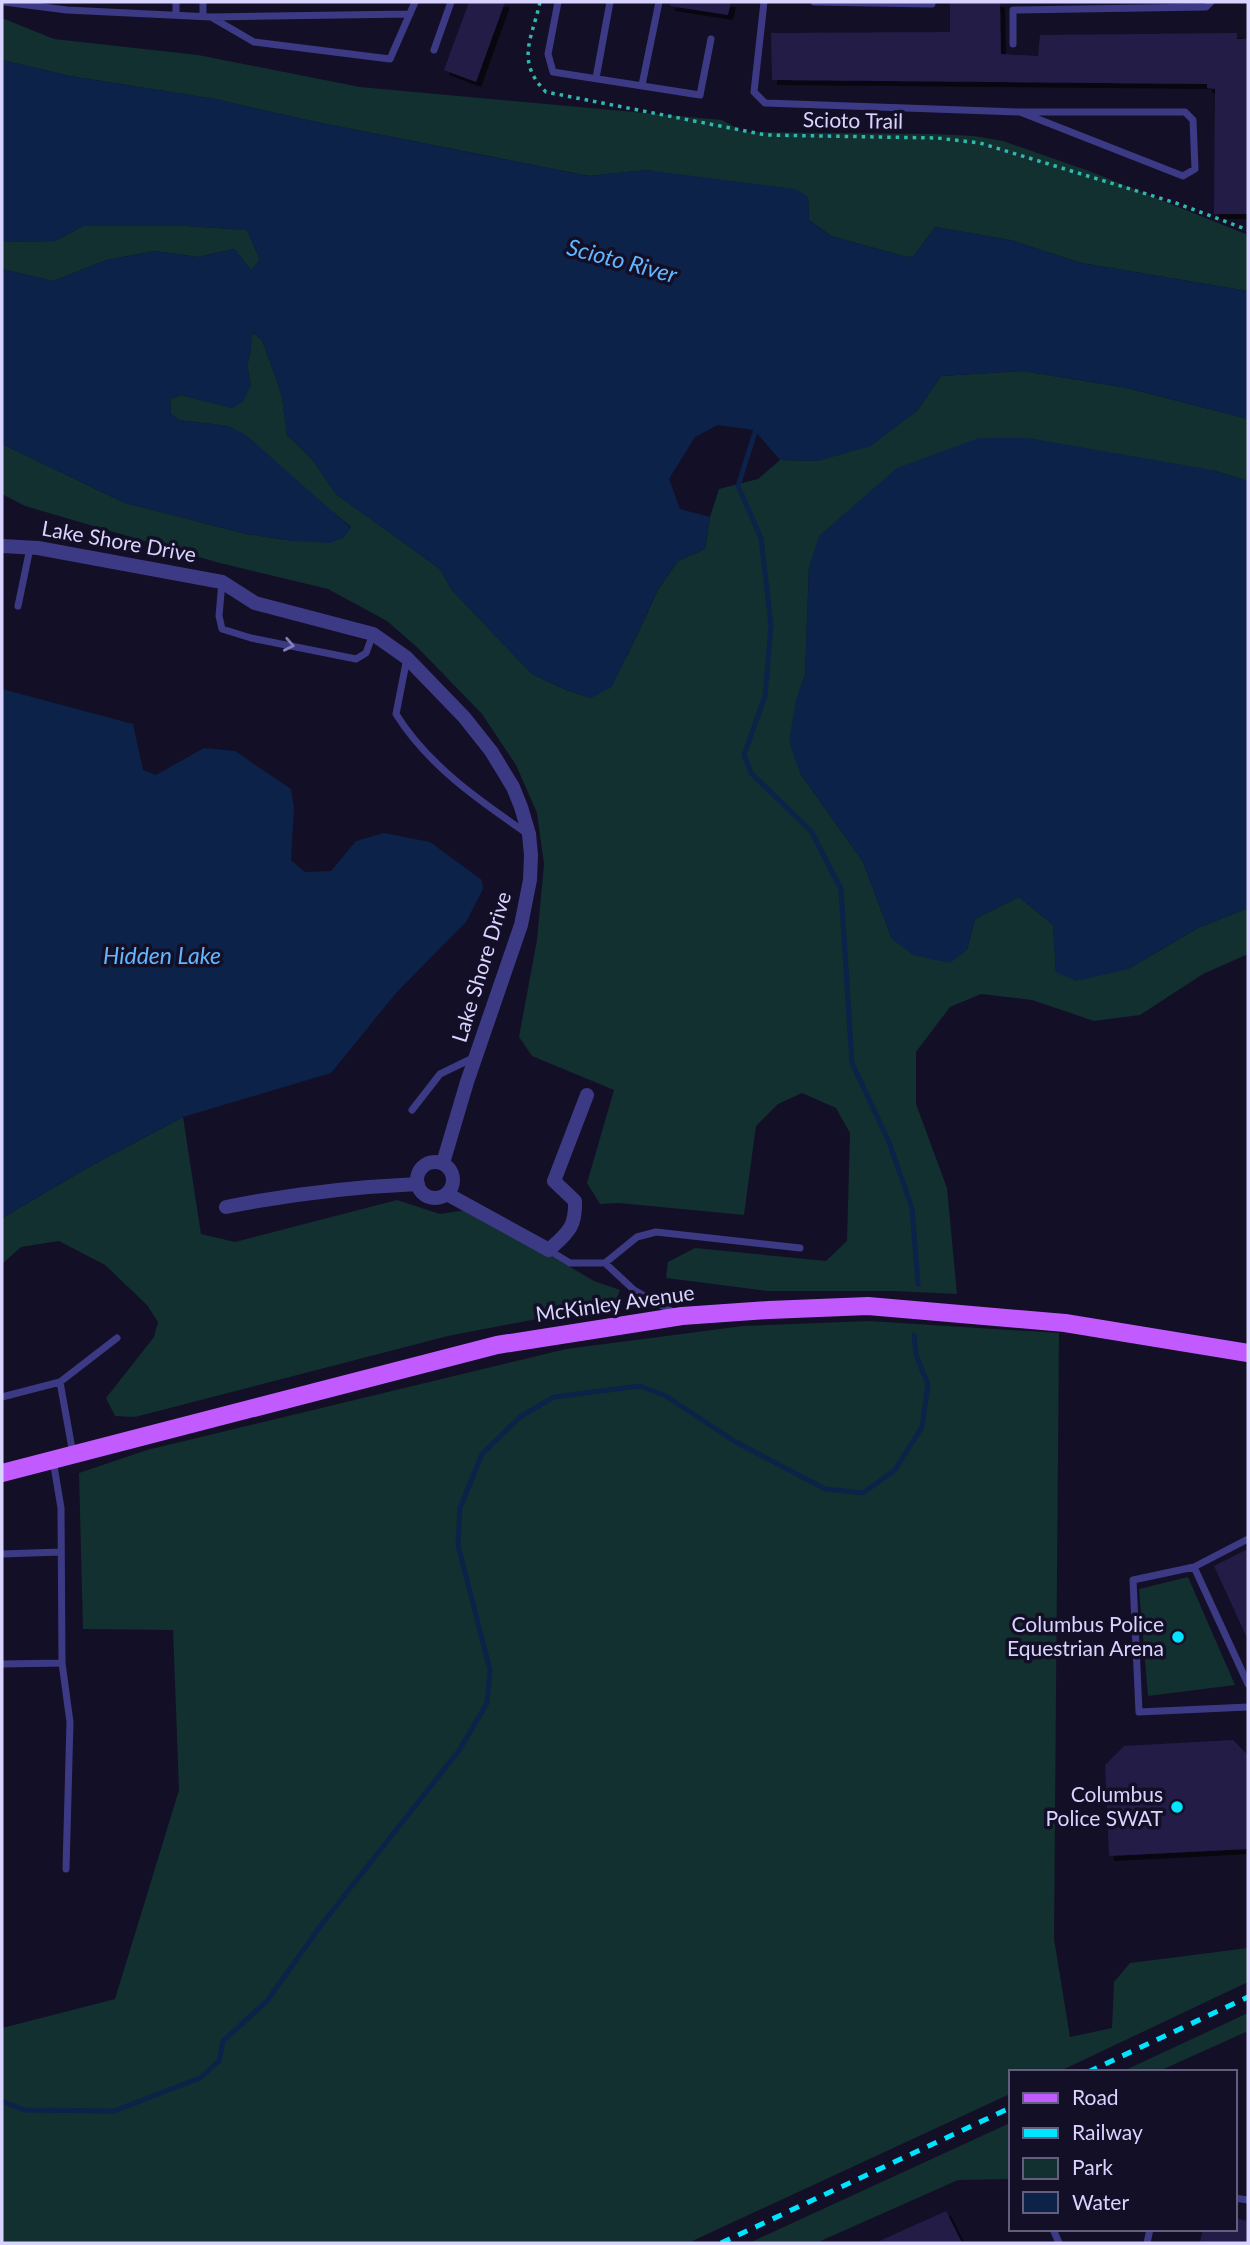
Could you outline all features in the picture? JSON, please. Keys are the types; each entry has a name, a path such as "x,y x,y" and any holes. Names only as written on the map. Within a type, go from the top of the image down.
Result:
{"main road":[{"name":"McKinley Avenue","path":"2,1473 496,1345 682,1316 868,1306 1065,1323 1248,1353"}],"street":[{"name":"Lake Shore Drive","path":"2,546 30,548 222,582 254,603 373,634 407,658 464,717 491,751 513,787 529,834 530,880 521,925 443,1163 452,1171 454,1177 447,1194"},
{"path":"443,1163 436,1161 424,1166 417,1178 420,1190 436,1198 447,1194 549,1250 571,1230 575,1214 575,1201 554,1181 587,1095"},
{"path":"226,1208 286,1195 334,1189 418,1184"}],"lane":[{"path":"4,2 67,10 207,16 410,14"},
{"path":"176,2 176,15"},
{"path":"203,2 207,16 254,42 390,59 415,2"},
{"path":"434,50 451,2"},
{"path":"558,2 548,54 553,72 700,95 711,39"},
{"path":"596,78 610,2"},
{"path":"642,85 659,2"},
{"path":"764,2 754,92 765,103 1020,112 1185,112 1193,120 1195,169 1183,176 1020,112"},
{"path":"814,2 932,4"},
{"path":"1013,44 1013,10 1106,5 1206,7 1211,2"},
{"path":"18,606 30,548"},
{"path":"222,582 219,616 222,629 251,638 356,659 366,653 373,634"},
{"path":"407,658 397,715 406,729 446,773 529,834"},
{"path":"412,1110 440,1073 476,1057"},
{"path":"549,1250 570,1263 605,1263 637,1237 656,1232 800,1248"},
{"path":"605,1263 634,1290 682,1316"},
{"path":"2,1397 60,1382 117,1338"},
{"path":"60,1382 73,1455"},
{"path":"53,1460 61,1508 62,1663 70,1722 66,1869"},
{"path":"1248,1539 1194,1567 1133,1580 1139,1712 1248,1707"},
{"path":"2,1554 61,1552"},
{"path":"1194,1567 1248,1684"},
{"path":"2,1664 62,1663"}],"path":[{"name":"Scioto Trail","path":"540,2 528,44 527,65 535,81 546,92 766,135 937,138 980,143 1177,203 1248,230"}],"green space":[{"path":"2,18 54,39 198,55 360,87 722,120 744,132 936,134 1003,141 1089,171 1248,235 1248,291 1081,263 1010,240 935,227 913,257 903,256 831,236 809,220 808,197 646,170 589,176 311,121 215,99 70,76 2,60"},
{"path":"83,226 187,226 247,230 260,260 251,271 234,249 198,257 155,251 107,260 53,281 2,269 2,242 55,241"},
{"path":"252,332 262,340 276,378 282,397 287,435 312,459 336,494 440,569 452,590 532,674 591,698 627,656 659,588 678,561 705,549 710,517 719,489 758,479 780,460 818,461 917,411 941,376 1023,371 1127,388 1248,419 1248,481 1212,470 809,567 805,675 796,701 800,773 863,862 892,939 967,950 975,919 1019,897 1053,925 1056,972 1128,969 1198,928 1248,908 1248,954 1203,974 1140,1015 1094,1021 1032,1000 981,994 950,1007 916,1052 916,1104 947,1188 957,1294 767,1291 666,1278 668,1262 695,1248 826,1261 847,1241 850,1133 836,1108 802,1093 778,1104 756,1126 744,1215 619,1203 600,1204 587,1183 614,1090 532,1056 519,1037 537,940 544,864 537,813 516,765 482,714 419,649 387,621 328,589 216,562 25,506 2,494 2,444 125,503 247,534 293,541 343,538 351,527 228,426 179,420 171,414 170,399 181,395 232,408 251,385 247,365"},
{"path":"183,1117 201,1234 235,1242 397,1200 440,1214 472,1209 594,1281 620,1290 615,1304 448,1336 135,1417 115,1416 106,1398 154,1337 158,1322 147,1305 105,1265 59,1241 21,1247 2,1264 2,1218 89,1167"},
{"path":"869,1321 1059,1333 1054,1939 1070,2037 1112,2028 1114,1982 1130,1963 1248,1948 1248,1982 1062,2070 1009,2070 1009,2094 688,2243 2,2243 2,2028 115,1999 179,1790 173,1630 83,1629 79,1473 147,1450 566,1349 743,1326"},
{"name":"Columbus Police Equestrian Arena","path":"1188,1577 1235,1685 1148,1696 1139,1589"},
{"path":"1248,2013 1248,2031 1161,2070 1125,2070"},
{"path":"1009,2123 1009,2179 958,2180 816,2243 749,2243"}],"water":[{"name":"Scioto River","path":"2,60 70,76 215,99 311,121 588,176 646,170 795,189 808,197 809,220 831,236 903,256 913,257 935,227 1010,240 1081,263 1248,291 1248,419 1127,388 1023,371 941,376 917,411 871,446 818,461 780,460 754,430 718,425 695,437 669,479 680,509 710,517 705,549 678,561 659,588 612,687 591,698 532,674 452,590 440,569 336,494 312,459 287,435 282,397 276,378 262,340 253,332 247,365 251,385 243,402 232,408 181,395 170,399 171,413 179,420 228,426 246,435 351,528 343,538 330,543 247,534 125,503 2,444 2,269 53,281 107,260 155,251 198,257 235,249 251,270 260,260 247,230 187,226 83,226 55,241 2,242"},
{"path":"979,438 1028,438 1212,470 1248,481 1248,908 1198,928 1128,969 1076,981 1056,972 1053,925 1019,897 975,919 967,950 950,963 913,955 892,939 863,862 800,773 789,741 796,701 805,675 809,567 819,536 897,468"},
{"name":"Hidden Lake","path":"2,689 133,724 143,770 156,775 204,748 235,751 291,789 294,807 291,860 305,872 331,871 356,841 384,833 430,842 482,880 483,889 466,922 396,993 331,1073 183,1117 89,1167 2,1218"}],"building":[{"path":"469,2 505,2 476,82 444,70"},
{"path":"671,2 731,2 728,15 670,6"},
{"path":"950,2 1000,2 1001,54 1038,56 1040,35 1237,33 1237,39 1248,39 1248,214 1214,214 1215,89 1207,88 1207,84 772,80 771,33 950,32"},
{"path":"1248,1549 1248,1640 1214,1566"},
{"name":"Columbus Police SWAT","path":"1233,1740 1248,1755 1248,1849 1109,1856 1105,1765 1124,1746"},
{"path":"946,2211 962,2243 875,2243"},
{"path":"1236,2218 1248,2221 1248,2243 1200,2243 1203,2231 1236,2231"}],"waterway":[{"path":"757,426 738,486 761,538 771,625 765,696 744,755 751,773 811,831 841,889 852,1063 889,1142 912,1208 918,1284"},
{"path":"2,2101 24,2110 114,2111 200,2078 219,2061 223,2041 267,2001 322,1924 460,1749 487,1703 490,1670 458,1545 460,1508 482,1454 520,1417 554,1397 640,1386 666,1396 734,1441 825,1489 863,1493 895,1470 922,1427 928,1384 916,1355 914,1335"}],"railway":[{"path":"1092,2070 1248,1997"},
{"path":"721,2243 1009,2108"}],"place":[{"name":"Columbus Police Equestrian Arena","path":"1178,1637"},
{"name":"Columbus Police SWAT","path":"1177,1807"}]}
